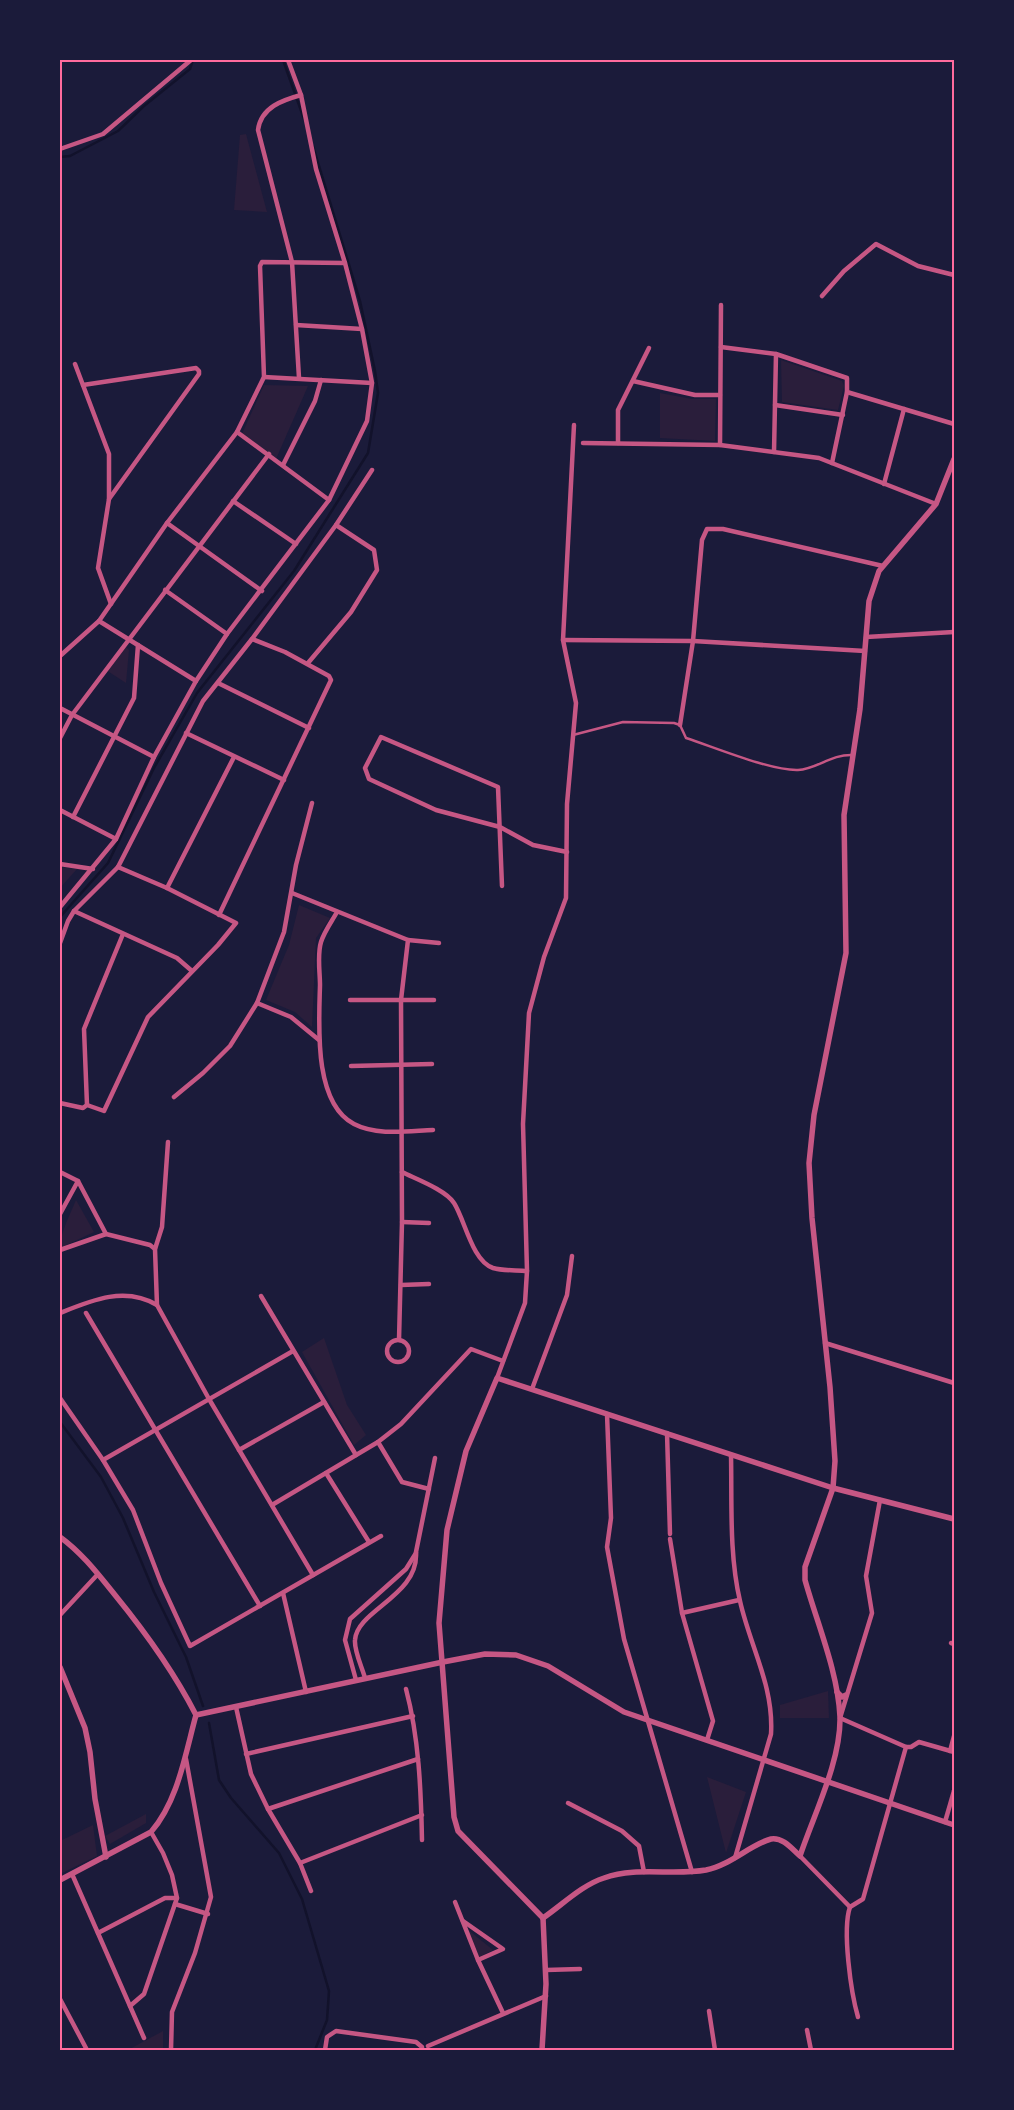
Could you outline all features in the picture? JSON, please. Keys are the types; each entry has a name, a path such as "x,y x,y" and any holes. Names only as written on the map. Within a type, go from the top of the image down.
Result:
{"street":[{"path":"60,149 103,134 191,60"},
{"path":"60,907 116,839 154,758 196,681 227,634 262,591 329,500 368,421 372,383 362,328 345,263 316,169 301,95 288,60"},
{"path":"300,378 292,262 258,126 273,104 301,95"},
{"path":"822,296 844,271 876,244 918,266 954,275"},
{"path":"60,656 99,621 167,523 237,432 264,377 260,266 265,261 345,263"},
{"path":"720,446 722,305"},
{"path":"296,325 362,328"},
{"path":"721,347 776,354 844,376 848,381 848,392 832,463"},
{"path":"618,443 618,410 649,348"},
{"path":"774,452 776,354"},
{"path":"75,364 107,447 109,499 98,568 111,604"},
{"path":"83,385 196,368 199,371 199,374 109,499"},
{"path":"264,377 372,383"},
{"path":"283,465 315,401 322,380"},
{"path":"633,381 695,395 720,395"},
{"path":"848,392 954,424"},
{"path":"775,406 842,415"},
{"path":"884,484 904,409"},
{"path":"542,2050 546,1996 543,1918 458,1831 454,1817 439,1623 447,1530 466,1451 497,1378 525,1303 527,1271 523,1124 529,1013 544,958 566,898 567,804 576,703 563,640 574,425"},
{"path":"237,432 329,500"},
{"path":"583,443 720,446 819,458 936,504"},
{"path":"60,738 72,714 269,454"},
{"path":"840,1718 837,1692 805,1580 805,1566 833,1488 835,1460 812,1218 809,1163 814,1114 846,953 844,814 853,755 869,601 879,571 936,504 952,472 954,459"},
{"path":"60,943 74,911 118,867 203,701 252,639 336,525 372,470"},
{"path":"233,501 296,544"},
{"path":"167,523 262,591"},
{"path":"308,663 351,612 377,570 374,550 336,525"},
{"path":"680,726 693,641 702,540 707,529 722,529 883,566"},
{"path":"165,590 227,634"},
{"path":"99,621 196,681"},
{"path":"866,637 954,632"},
{"path":"219,915 331,680 308,663 252,639"},
{"path":"563,640 693,641 864,650"},
{"path":"73,817 136,693 138,645"},
{"path":"218,683 309,728"},
{"path":"60,708 154,758"},
{"path":"186,733 284,780"},
{"path":"502,886 500,827 498,787 380,737 365,768 369,779 436,810 500,827 533,845 567,852"},
{"path":"167,888 234,757"},
{"path":"174,1097 230,1046 257,1003 284,932 296,865 312,803"},
{"path":"60,810 116,839"},
{"path":"60,864 93,869"},
{"path":"60,1103 83,1108 87,1105 104,1111 148,1017 236,923 167,888 118,867"},
{"path":"292,894 408,940 439,943"},
{"path":"74,911 177,958 192,971"},
{"path":"337,912 321,943 319,1040 326,1082 333,1101 342,1114 353,1123 369,1130 433,1130"},
{"path":"87,1105 84,1029 123,934"},
{"path":"399,1340 402,1222 400,1000 408,940"},
{"path":"350,1000 434,1000"},
{"path":"257,1003 291,1017 319,1040"},
{"path":"351,1066 432,1064"},
{"path":"168,1142 162,1227 155,1249 157,1305 209,1399 313,1575"},
{"path":"60,1172 78,1181 106,1234"},
{"path":"402,1172 429,1185 454,1202 472,1246 485,1264 493,1268 527,1271"},
{"path":"60,1214 78,1181"},
{"path":"402,1222 429,1223"},
{"path":"60,1250 106,1234 150,1245 155,1249"},
{"path":"532,1389 567,1295 572,1256"},
{"path":"401,1285 429,1284"},
{"path":"60,1313 88,1302 119,1294 147,1299 157,1305"},
{"path":"261,1296 356,1455"},
{"path":"86,1313 260,1606"},
{"path":"399,1340 406,1343 409,1354 402,1362 395,1362 387,1355 387,1347 392,1342 399,1340"},
{"path":"825,1343 954,1383"},
{"path":"272,1505 378,1442 401,1424 471,1349 503,1361"},
{"path":"103,1460 293,1351"},
{"path":"497,1378 833,1488 954,1519"},
{"path":"60,1398 103,1460 133,1510 161,1583 190,1646 380,1536"},
{"path":"239,1450 324,1402"},
{"path":"607,1414 612,1518 607,1547 624,1639 692,1872"},
{"path":"667,1433 670,1536 682,1613 712,1721 707,1740"},
{"path":"378,1442 402,1482 429,1489"},
{"path":"732,1455 733,1552 739,1600 771,1705 771,1734 735,1859"},
{"path":"365,1678 355,1640 359,1628 411,1578 417,1563 416,1552 435,1458"},
{"path":"326,1473 369,1542"},
{"path":"800,1856 836,1752 840,1718 872,1613 866,1576 880,1500"},
{"path":"60,1537 74,1548 98,1574 140,1626 178,1681 196,1715 170,1804 162,1819 150,1832 60,1880"},
{"path":"356,1680 345,1640 350,1619 406,1569 416,1552"},
{"path":"60,1616 98,1574"},
{"path":"283,1592 306,1692"},
{"path":"682,1613 739,1600"},
{"path":"196,1715 485,1654 516,1655 548,1666 624,1712 954,1825"},
{"path":"60,1668 85,1728 106,1857"},
{"path":"406,1689 413,1716 418,1759 422,1840"},
{"path":"837,1692 842,1696 846,1695"},
{"path":"236,1707 251,1774 268,1809 300,1863 311,1891"},
{"path":"246,1754 413,1716"},
{"path":"840,1718 906,1747 912,1747 919,1742 952,1751 954,1736"},
{"path":"858,2017 854,1996 847,1924 850,1907 863,1899 906,1747"},
{"path":"171,2050 172,2012 208,1914 211,1897 185,1755"},
{"path":"268,1809 418,1759"},
{"path":"945,1822 954,1791"},
{"path":"568,1803 622,1831 639,1846 644,1872"},
{"path":"300,1863 422,1815"},
{"path":"130,2006 144,1994 177,1898 172,1875 163,1852 150,1832"},
{"path":"543,1918 602,1878 644,1872 692,1872 720,1866 770,1839 782,1840 850,1907"},
{"path":"72,1874 144,2038"},
{"path":"98,1933 164,1898 177,1898"},
{"path":"454,1902 503,2013"},
{"path":"175,1904 208,1914"},
{"path":"463,1921 503,1949 478,1960"},
{"path":"546,1970 580,1969"},
{"path":"428,2046 546,1996"},
{"path":"60,1999 62,2009 87,2050"},
{"path":"709,2011 715,2050"},
{"path":"807,2030 811,2050"},
{"path":"325,2050 327,2038 336,2031 416,2042 422,2047 422,2050"}],"lane":[{"path":"573,735 623,722 674,723 680,726 686,738 782,769 800,770 840,754 853,755"}],"shaded area":[{"path":"246,134 267,212 234,210 240,135"},
{"path":"781,360 842,381 844,386 838,410 782,402"},
{"path":"264,385 308,386 276,459 242,434"},
{"path":"660,393 692,399 716,399 715,441 660,438"},
{"path":"126,647 129,650 126,683 106,670"},
{"path":"60,867 77,869 60,888"},
{"path":"299,905 330,918 316,938 312,1027 295,1012 266,1000 289,945"},
{"path":"76,1200 94,1232 60,1248 63,1230"},
{"path":"324,1338 347,1405 366,1435 354,1445 302,1352"},
{"path":"828,1691 829,1718 780,1718 780,1705"},
{"path":"707,1777 746,1792 726,1853"},
{"path":"146,1814 146,1823 110,1844 105,1836"},
{"path":"93,1825 97,1856 60,1874 60,1841"},
{"path":"467,1929 493,1950 479,1957"},
{"path":"163,2031 163,2050 128,2050"}],"waterway":[{"path":"60,157 70,156 118,131 144,106 190,69 193,60"},
{"path":"283,60 304,119"},
{"path":"60,917 108,863 154,768 197,693 294,571 368,453 378,393 375,371 360,301 313,146"},
{"path":"60,1422 101,1477 123,1518 154,1592 186,1657 203,1706"},
{"path":"209,1723 219,1780 231,1798 279,1853 302,1899 329,1991 327,2020 315,2050"}]}
